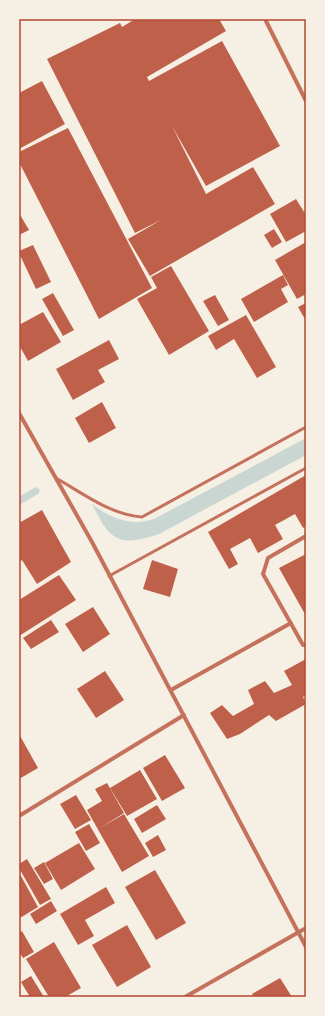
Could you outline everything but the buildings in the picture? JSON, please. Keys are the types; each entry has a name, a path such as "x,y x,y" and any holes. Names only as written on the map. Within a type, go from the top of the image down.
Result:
{"street":[{"path":"265,19 306,101"},
{"path":"19,413 92,542 306,947"},
{"path":"306,536 268,558 263,574 303,645 306,645"},
{"path":"171,690 291,623"},
{"path":"19,816 184,715"},
{"path":"185,997 306,928"}],"lane":[{"path":"54,477 96,501 129,516 142,517 306,428"},
{"path":"109,576 306,468"}],"shaded area":[{"path":"306,438 306,455 159,534 134,540 117,538 104,526 92,504 113,517 121,520 137,522 154,519"}],"waterway":[{"path":"19,501 36,491"}]}
